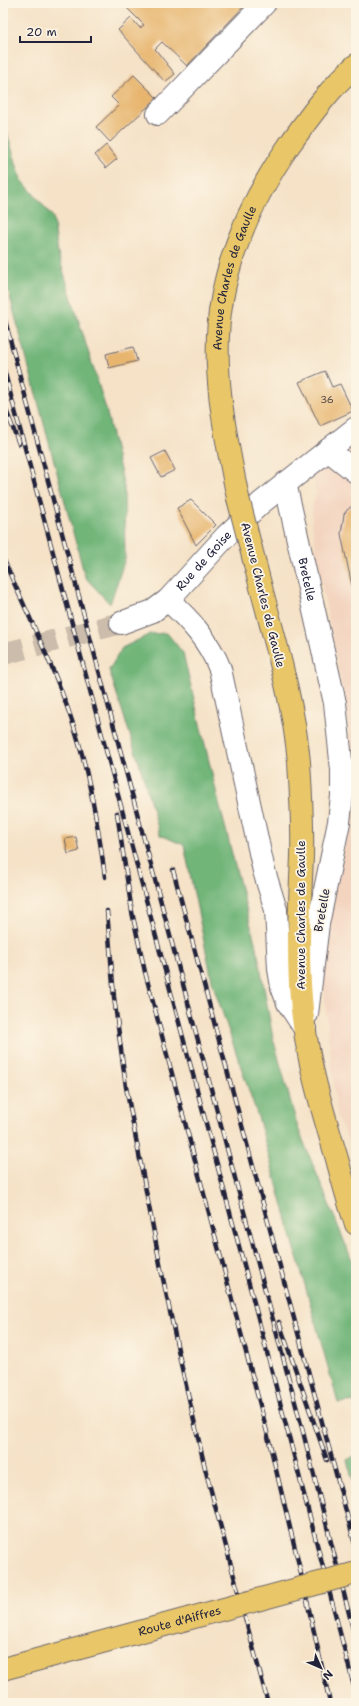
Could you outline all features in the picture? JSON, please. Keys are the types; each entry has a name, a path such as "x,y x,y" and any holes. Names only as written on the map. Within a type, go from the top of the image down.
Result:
{"main road":[{"name":"Avenue Charles de Gaulle","path":"356,65 316,107 279,161 250,211 234,254 222,299 218,358 226,439 238,498 286,689 294,728 302,808 299,960 301,998 305,1029 312,1071 348,1201 356,1224"},
{"name":"Avenue Charles de Gaulle","path":"337,1160 356,1193"},
{"name":"Route d'Aiffres","path":"3,1669 356,1573"}],"street":[{"path":"158,114 265,3"},
{"name":"Rue de Goise","path":"121,622 153,611 168,600 226,536 285,483 356,428"},
{"path":"328,450 356,472"},
{"name":"Bretelle","path":"285,483 335,703 342,770 342,796 339,822 318,924 305,1029"},
{"path":"168,600 182,612 202,636 214,653 220,669 264,871 276,910 279,969 282,987 288,1003 305,1029"}],"shaded area":[{"path":"356,442 356,1158 337,1116 325,1001 324,956 325,940 348,829 353,777 348,720 318,563 312,521 312,507 316,494 313,475"}],"green space":[{"path":"3,120 21,179 53,217 58,254 106,409 124,487 125,559 110,604 85,577 3,271"},
{"path":"167,633 183,653 219,803 258,954 273,1038 298,1128 356,1270 356,1401 338,1403 258,1117 213,985 184,845 160,835 140,766 109,670 122,648 150,634"},
{"path":"356,1455 356,1492 347,1460"}],"building":[{"path":"122,3 247,3 187,66 162,42 155,49 175,74 165,82 118,30 131,18 140,28 144,25"},
{"path":"134,75 157,98 110,142 96,127 119,105 111,97"},
{"path":"106,145 117,159 106,168 95,155"},
{"path":"133,347 137,361 109,368 106,354"},
{"path":"325,371 332,387 340,384 353,411 320,426 299,382"},
{"path":"165,451 175,470 161,477 151,458"},
{"path":"191,500 216,525 196,545 177,508"},
{"path":"356,503 355,600 341,534 344,514"},
{"path":"76,837 79,851 68,854 65,839"}],"tunnel":[{"path":"3,654 121,623"}],"railway":[{"path":"3,313 302,1428 356,1641"},
{"path":"3,366 251,1291 356,1694"},
{"path":"3,402 19,444"},
{"path":"3,558 44,648 71,717 91,791 105,877"},
{"path":"117,813 132,912 145,972 264,1420 330,1703"},
{"path":"173,870 356,1548"},
{"path":"107,911 114,997 126,1087 161,1269 206,1472 268,1703"},
{"path":"279,1322 327,1460"}]}
